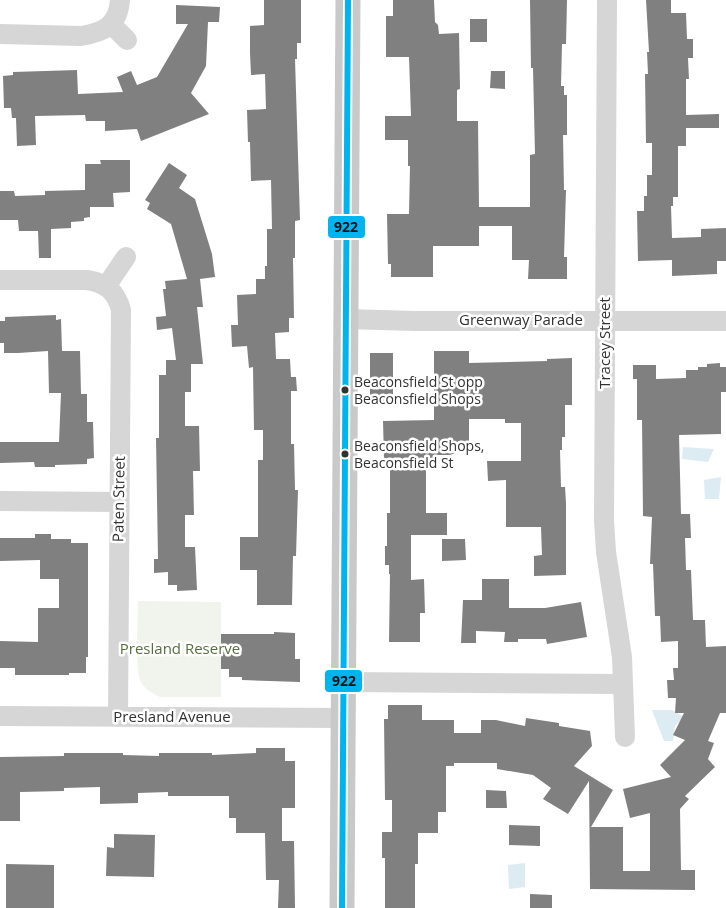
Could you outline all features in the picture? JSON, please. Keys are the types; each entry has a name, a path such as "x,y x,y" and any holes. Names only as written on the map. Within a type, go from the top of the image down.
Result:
{"main road":[{"path":"342,908 348,0"}],"street":[{"path":"0,34 80,36 103,30 118,16 120,0"},
{"name":"Tracey Street","path":"607,0 604,520 606,552 621,642 624,684 624,736"},
{"path":"111,24 127,40"},
{"path":"0,280 87,280 98,281 106,285 126,257"},
{"name":"Paten Street","path":"106,285 119,300 121,310 118,717"},
{"name":"Greenway Parade","path":"346,319 416,321 726,321"},
{"path":"0,501 119,502"},
{"path":"344,682 624,684"},
{"name":"Presland Avenue","path":"0,716 344,718"}],"green space":[{"name":"Presland Reserve","path":"138,601 221,602 221,697 160,697 144,686 138,673"}],"shaded area":[{"path":"683,447 714,449 708,462 682,459"},
{"path":"721,477 719,499 705,499 704,480"},
{"path":"652,710 672,710 684,717 675,726 673,741 664,741"},
{"path":"525,863 525,887 509,889 508,865"}],"building":[{"path":"264,0 301,0 301,43 297,43 297,59 295,59 300,220 295,221 295,258 293,258 294,318 289,318 289,332 275,333 276,359 290,359 291,377 296,377 297,391 291,391 291,444 294,444 295,490 298,490 296,556 293,556 292,605 257,605 257,570 240,570 240,537 258,537 258,460 263,460 263,430 254,430 253,367 249,368 247,346 232,347 231,325 238,325 237,295 256,294 256,279 265,279 267,229 272,229 271,180 251,181 250,142 248,142 247,110 266,109 265,74 251,75 250,53 250,26 264,25"},
{"path":"393,0 434,0 435,22 438,25 439,34 459,33 460,89 457,90 457,121 478,121 479,207 530,207 530,155 535,154 530,0 567,0 566,44 562,44 561,86 564,86 564,95 567,95 567,135 563,135 564,190 566,190 564,257 567,257 567,279 528,279 529,260 512,260 512,226 479,226 479,246 433,246 433,277 391,277 391,264 388,264 387,214 409,214 410,166 408,166 408,140 385,140 385,116 411,116 409,57 386,57 386,16 393,16"},
{"path":"646,0 671,0 671,13 686,13 687,39 693,39 693,58 688,58 689,79 686,79 686,115 719,114 719,128 686,128 686,146 678,146 678,197 673,197 673,206 671,206 672,238 701,237 701,229 726,228 726,261 717,261 717,274 672,276 672,260 638,261 637,211 644,211 644,196 647,196 647,175 652,175 652,143 646,143 645,74 648,74 647,52 649,52"},
{"path":"176,5 220,7 219,22 208,22 206,66 191,93 209,114 141,141 137,129 105,131 105,121 86,121 85,115 35,116 36,145 17,146 16,118 12,118 11,108 4,108 3,76 13,75 13,72 77,70 78,94 123,92 117,77 131,71 137,85 157,77 188,24 176,24"},
{"path":"470,19 487,19 487,42 470,42"},
{"path":"491,71 505,71 505,89 490,88"},
{"path":"100,160 130,160 130,192 113,193 114,207 90,207 90,217 84,218 84,221 71,222 71,228 51,229 51,258 39,258 38,231 19,231 18,220 0,220 0,191 14,191 15,196 45,195 45,191 85,190 85,164 101,164"},
{"path":"169,163 187,175 179,188 195,199 212,254 215,277 200,279 203,307 197,307 203,364 191,364 191,392 185,392 185,426 199,426 200,471 193,471 194,515 185,515 185,547 195,547 197,590 177,591 177,585 168,585 168,572 154,573 154,559 158,559 156,438 159,438 159,375 166,375 166,360 176,360 172,328 157,330 156,317 166,316 163,289 166,289 165,281 187,279 171,224 147,209 150,203 145,200"},
{"path":"56,315 56,320 61,319 62,351 80,351 81,394 87,394 87,422 93,422 94,458 87,459 87,464 55,465 55,467 35,467 34,462 0,463 0,442 59,442 61,393 49,393 48,351 4,353 4,343 0,343 0,321 5,321 5,317"},
{"path":"434,351 469,351 469,363 547,361 547,359 572,358 572,405 565,405 565,437 562,437 562,450 560,450 561,487 565,487 566,503 566,575 534,576 534,556 542,555 541,527 506,527 506,480 488,481 487,461 521,461 521,423 505,423 505,419 469,419 469,448 450,455 434,455 434,458 426,458 426,513 447,513 447,535 411,535 411,580 424,579 425,613 420,613 420,642 389,642 390,574 389,565 385,565 385,546 387,546 387,513 390,513 390,459 384,459 383,421 434,420"},
{"path":"370,353 393,353 393,401 370,401"},
{"path":"720,363 720,367 726,367 726,392 721,392 721,434 679,435 681,514 690,514 691,538 685,538 686,570 691,570 693,620 705,620 706,647 726,646 726,713 720,713 708,741 714,743 708,759 715,767 685,796 689,799 680,809 681,870 695,870 695,890 590,889 589,781 568,814 543,799 551,788 533,775 497,769 497,763 454,763 454,766 446,766 446,812 438,812 438,833 418,833 418,864 415,864 415,908 385,908 385,858 382,858 382,832 392,832 392,800 385,800 384,719 388,719 388,705 422,705 422,720 454,720 454,733 481,733 481,720 496,720 525,726 526,718 559,723 559,726 590,731 592,746 574,766 613,790 591,827 623,827 623,871 650,871 650,813 630,818 623,789 671,777 660,765 685,740 673,735 684,713 675,713 676,698 668,698 667,680 674,680 673,668 678,668 678,641 661,642 660,616 655,616 653,564 650,564 652,517 643,516 642,420 637,420 637,379 633,379 633,365 656,365 656,379 686,378 686,370 698,370 698,367 707,367 707,364"},
{"path":"35,534 51,534 51,539 71,539 71,543 88,543 88,657 86,657 86,673 69,673 69,675 15,675 15,668 0,668 0,641 38,642 38,608 59,608 59,579 40,579 40,560 0,561 0,538 35,538"},
{"path":"442,539 465,539 466,560 442,561"},
{"path":"482,579 509,579 509,608 545,608 581,602 587,637 547,644 546,639 518,639 518,642 504,642 505,632 476,631 476,643 461,643 463,600 482,600"},
{"path":"274,632 295,633 295,659 300,659 300,682 242,680 242,677 229,677 229,669 221,669 221,634 274,634"},
{"path":"256,748 285,748 285,761 295,761 295,808 282,808 282,841 294,841 295,908 278,908 279,880 266,880 265,833 236,833 236,818 229,818 229,796 168,796 168,792 138,793 138,803 100,804 100,787 64,788 64,791 20,792 20,821 0,821 0,757 64,756 64,753 123,753 123,755 159,756 159,753 212,753 212,755 256,753"},
{"path":"486,790 506,791 507,808 486,808"},
{"path":"509,825 540,826 540,846 509,845"},
{"path":"114,834 155,835 154,877 106,876 107,847 114,848"},
{"path":"6,864 54,865 54,908 6,908"},
{"path":"530,894 552,895 552,908 530,908"}],"transit line":[{"name":"922","path":"342,908 348,0"}],"place":[{"name":"Beaconsfield St opp Beaconsfield Shops","path":"345,390"},
{"name":"Beaconsfield Shops, Beaconsfield St","path":"345,454"}]}
